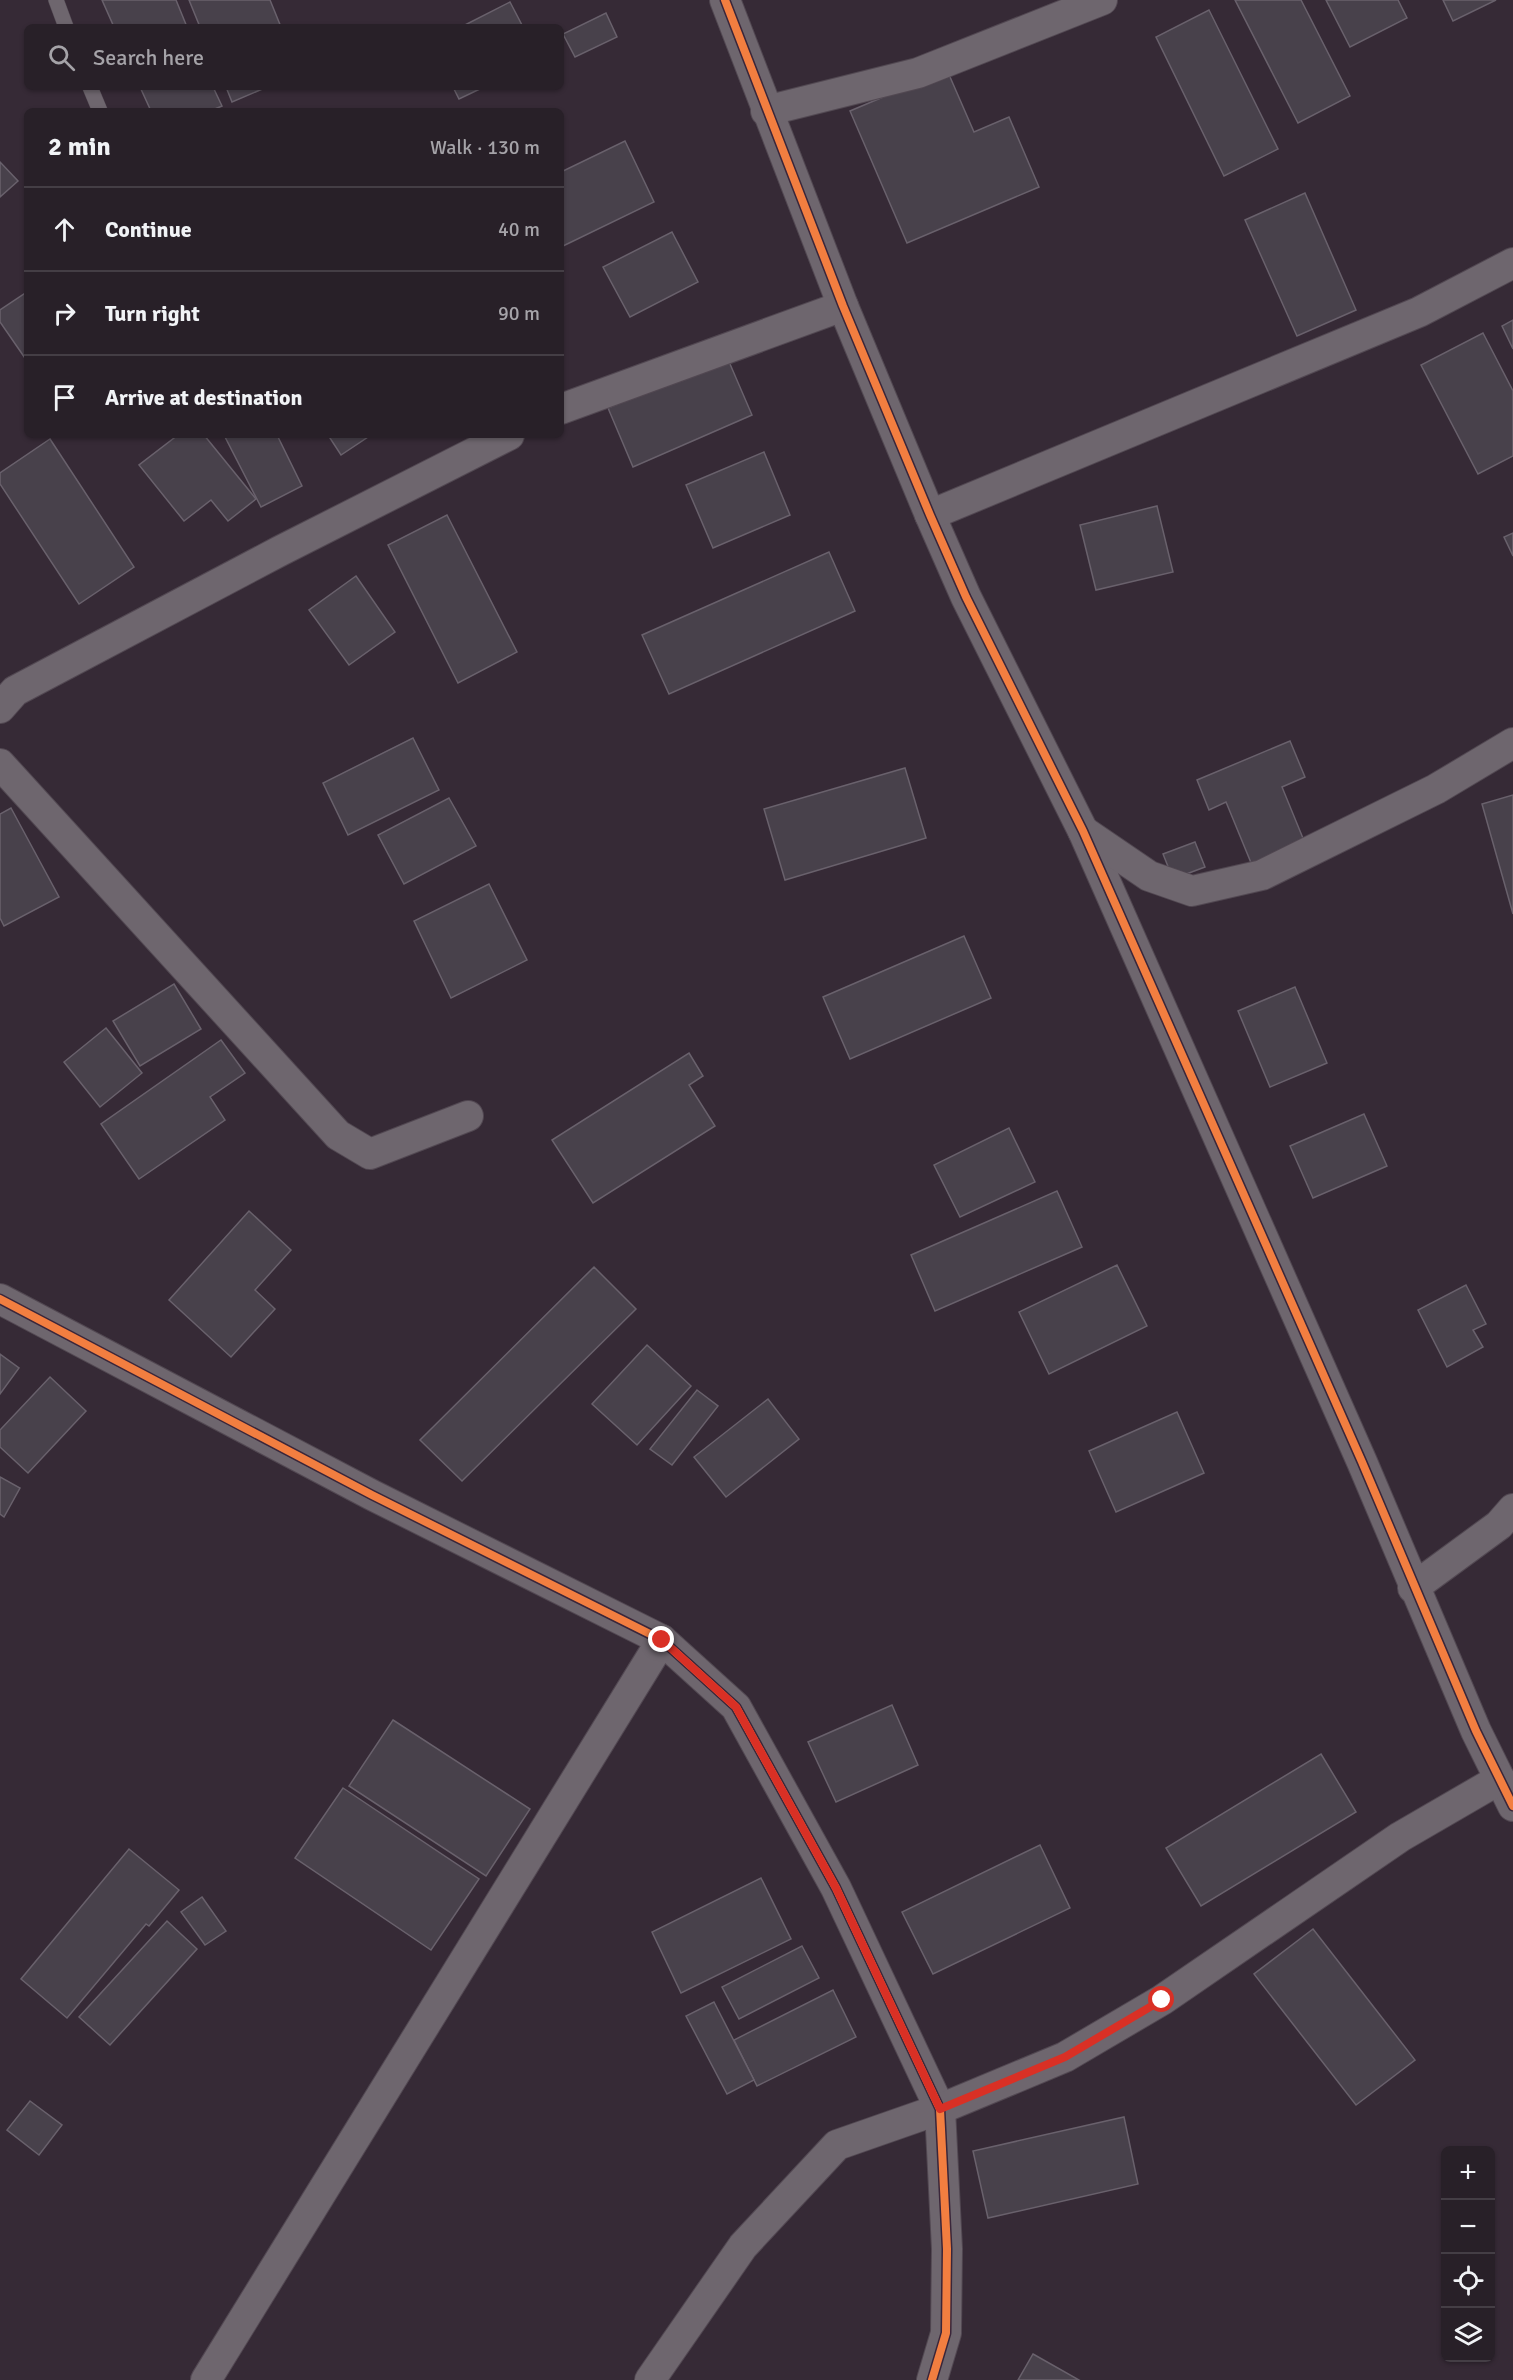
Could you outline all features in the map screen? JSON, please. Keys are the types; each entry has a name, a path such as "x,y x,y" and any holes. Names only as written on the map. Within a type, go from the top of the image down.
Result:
{"street":[{"path":"724,0 765,111 930,515 966,597 1083,831 1362,1462 1413,1588 1513,1806"},
{"path":"765,111 918,73 1102,0"},
{"path":"930,515 1419,312 1513,263"},
{"path":"564,408 843,306"},
{"path":"0,708 15,691 280,551 503,438"},
{"path":"1083,831 1149,876 1192,891 1262,875 1436,789 1513,743"},
{"path":"0,764 338,1135 370,1154 468,1116"},
{"path":"0,1299 372,1495 662,1640 736,1707 836,1888 940,2109 947,2249 946,2333 932,2380"},
{"path":"1413,1588 1499,1525 1513,1509"},
{"path":"206,2380 662,1640"},
{"path":"650,2380 742,2246 837,2145 940,2109 1065,2057 1162,2000 1400,1837 1500,1779"}],"lane":[{"path":"56,0 65,24"},
{"path":"91,90 99,108"}],"building":[{"path":"102,0 176,0 186,24 113,24"},
{"path":"189,0 270,0 280,24 199,24"},
{"path":"1235,0 1301,0 1350,96 1298,123"},
{"path":"1326,0 1398,0 1407,18 1350,47"},
{"path":"1443,0 1496,0 1453,21"},
{"path":"510,2 521,24 467,24"},
{"path":"1209,10 1278,149 1224,176 1156,37"},
{"path":"606,13 617,37 575,57 564,34"},
{"path":"947,70 974,132 1009,117 1039,187 907,243 850,111"},
{"path":"141,90 214,90 222,106 217,108 150,108"},
{"path":"227,90 260,90 232,102"},
{"path":"454,90 478,90 459,99"},
{"path":"625,141 654,202 564,246 564,171"},
{"path":"0,162 18,181 0,197"},
{"path":"1305,193 1356,310 1297,336 1245,220"},
{"path":"672,232 698,282 630,317 603,267"},
{"path":"24,294 24,357 0,322 0,310"},
{"path":"1513,320 1513,349 1502,326"},
{"path":"1483,333 1513,391 1513,456 1478,474 1421,365"},
{"path":"727,357 752,415 633,467 608,408"},
{"path":"174,438 206,438 256,499 228,521 211,500 184,521 139,465"},
{"path":"226,438 278,438 302,486 261,507"},
{"path":"330,438 366,438 341,455"},
{"path":"50,439 134,567 79,604 0,484 0,473"},
{"path":"764,452 790,515 713,548 686,485"},
{"path":"1157,506 1173,572 1096,590 1080,525"},
{"path":"447,515 517,652 458,683 388,545"},
{"path":"1513,533 1513,556 1504,537"},
{"path":"829,552 855,611 669,694 642,635"},
{"path":"356,576 395,632 349,665 309,610"},
{"path":"413,738 439,790 348,835 323,783"},
{"path":"1290,741 1305,777 1282,787 1307,848 1254,870 1226,802 1209,810 1197,780"},
{"path":"905,768 926,838 785,880 764,809"},
{"path":"1513,795 1513,914 1482,804"},
{"path":"449,798 476,846 404,884 378,835"},
{"path":"11,808 59,897 4,926 0,918 0,814"},
{"path":"1195,842 1205,867 1173,879 1163,854"},
{"path":"489,884 527,960 451,998 414,921"},
{"path":"964,936 991,998 850,1059 823,997"},
{"path":"174,984 201,1029 140,1066 113,1021"},
{"path":"1295,987 1327,1063 1270,1087 1238,1011"},
{"path":"106,1028 142,1073 100,1107 64,1062"},
{"path":"221,1040 245,1073 210,1097 225,1120 139,1179 101,1124"},
{"path":"689,1053 703,1076 689,1085 715,1126 593,1203 552,1140"},
{"path":"1364,1114 1387,1166 1313,1198 1290,1146"},
{"path":"1009,1128 1035,1182 960,1217 934,1165"},
{"path":"1057,1191 1082,1247 935,1311 911,1255"},
{"path":"249,1211 291,1250 255,1290 275,1309 231,1357 169,1300"},
{"path":"1117,1265 1147,1326 1049,1374 1019,1312"},
{"path":"594,1267 636,1309 462,1481 420,1440"},
{"path":"1466,1285 1486,1324 1473,1330 1483,1347 1447,1367 1418,1310"},
{"path":"647,1345 691,1386 637,1445 592,1404"},
{"path":"0,1354 19,1368 0,1394"},
{"path":"50,1377 86,1411 28,1473 0,1447 0,1430"},
{"path":"697,1390 718,1406 672,1465 650,1449"},
{"path":"768,1399 799,1439 726,1497 694,1457"},
{"path":"1177,1412 1204,1473 1116,1512 1089,1451"},
{"path":"0,1477 20,1488 4,1517 0,1514"},
{"path":"892,1705 918,1765 836,1802 808,1742"},
{"path":"393,1720 530,1809 486,1876 349,1786"},
{"path":"1321,1754 1356,1812 1201,1906 1166,1848"},
{"path":"343,1788 479,1879 431,1950 295,1858"},
{"path":"1040,1845 1070,1908 933,1974 902,1912"},
{"path":"129,1849 179,1890 149,1926 146,1924 67,2018 21,1979"},
{"path":"761,1878 791,1939 681,1993 652,1932"},
{"path":"202,1897 226,1931 205,1945 181,1912"},
{"path":"167,1921 197,1949 110,2045 79,2017"},
{"path":"1313,1929 1415,2060 1356,2105 1254,1974"},
{"path":"802,1946 819,1978 739,2019 722,1987"},
{"path":"833,1990 856,2037 757,2086 734,2040"},
{"path":"714,2002 754,2080 727,2094 686,2016"},
{"path":"30,2101 62,2125 39,2155 7,2130"},
{"path":"1124,2117 1138,2184 988,2218 973,2151"},
{"path":"1033,2354 1079,2380 1018,2380"}],"cycle path":[{"path":"725,0 843,306 930,515 966,597 1083,831 1362,1462 1476,1731 1513,1806"},
{"path":"0,1299 372,1495 662,1640 736,1707 836,1888 940,2109 947,2249 946,2333 932,2380"}],"route":[{"path":"662,1640 736,1707 836,1888 940,2109 1065,2057 1162,2000"}]}
